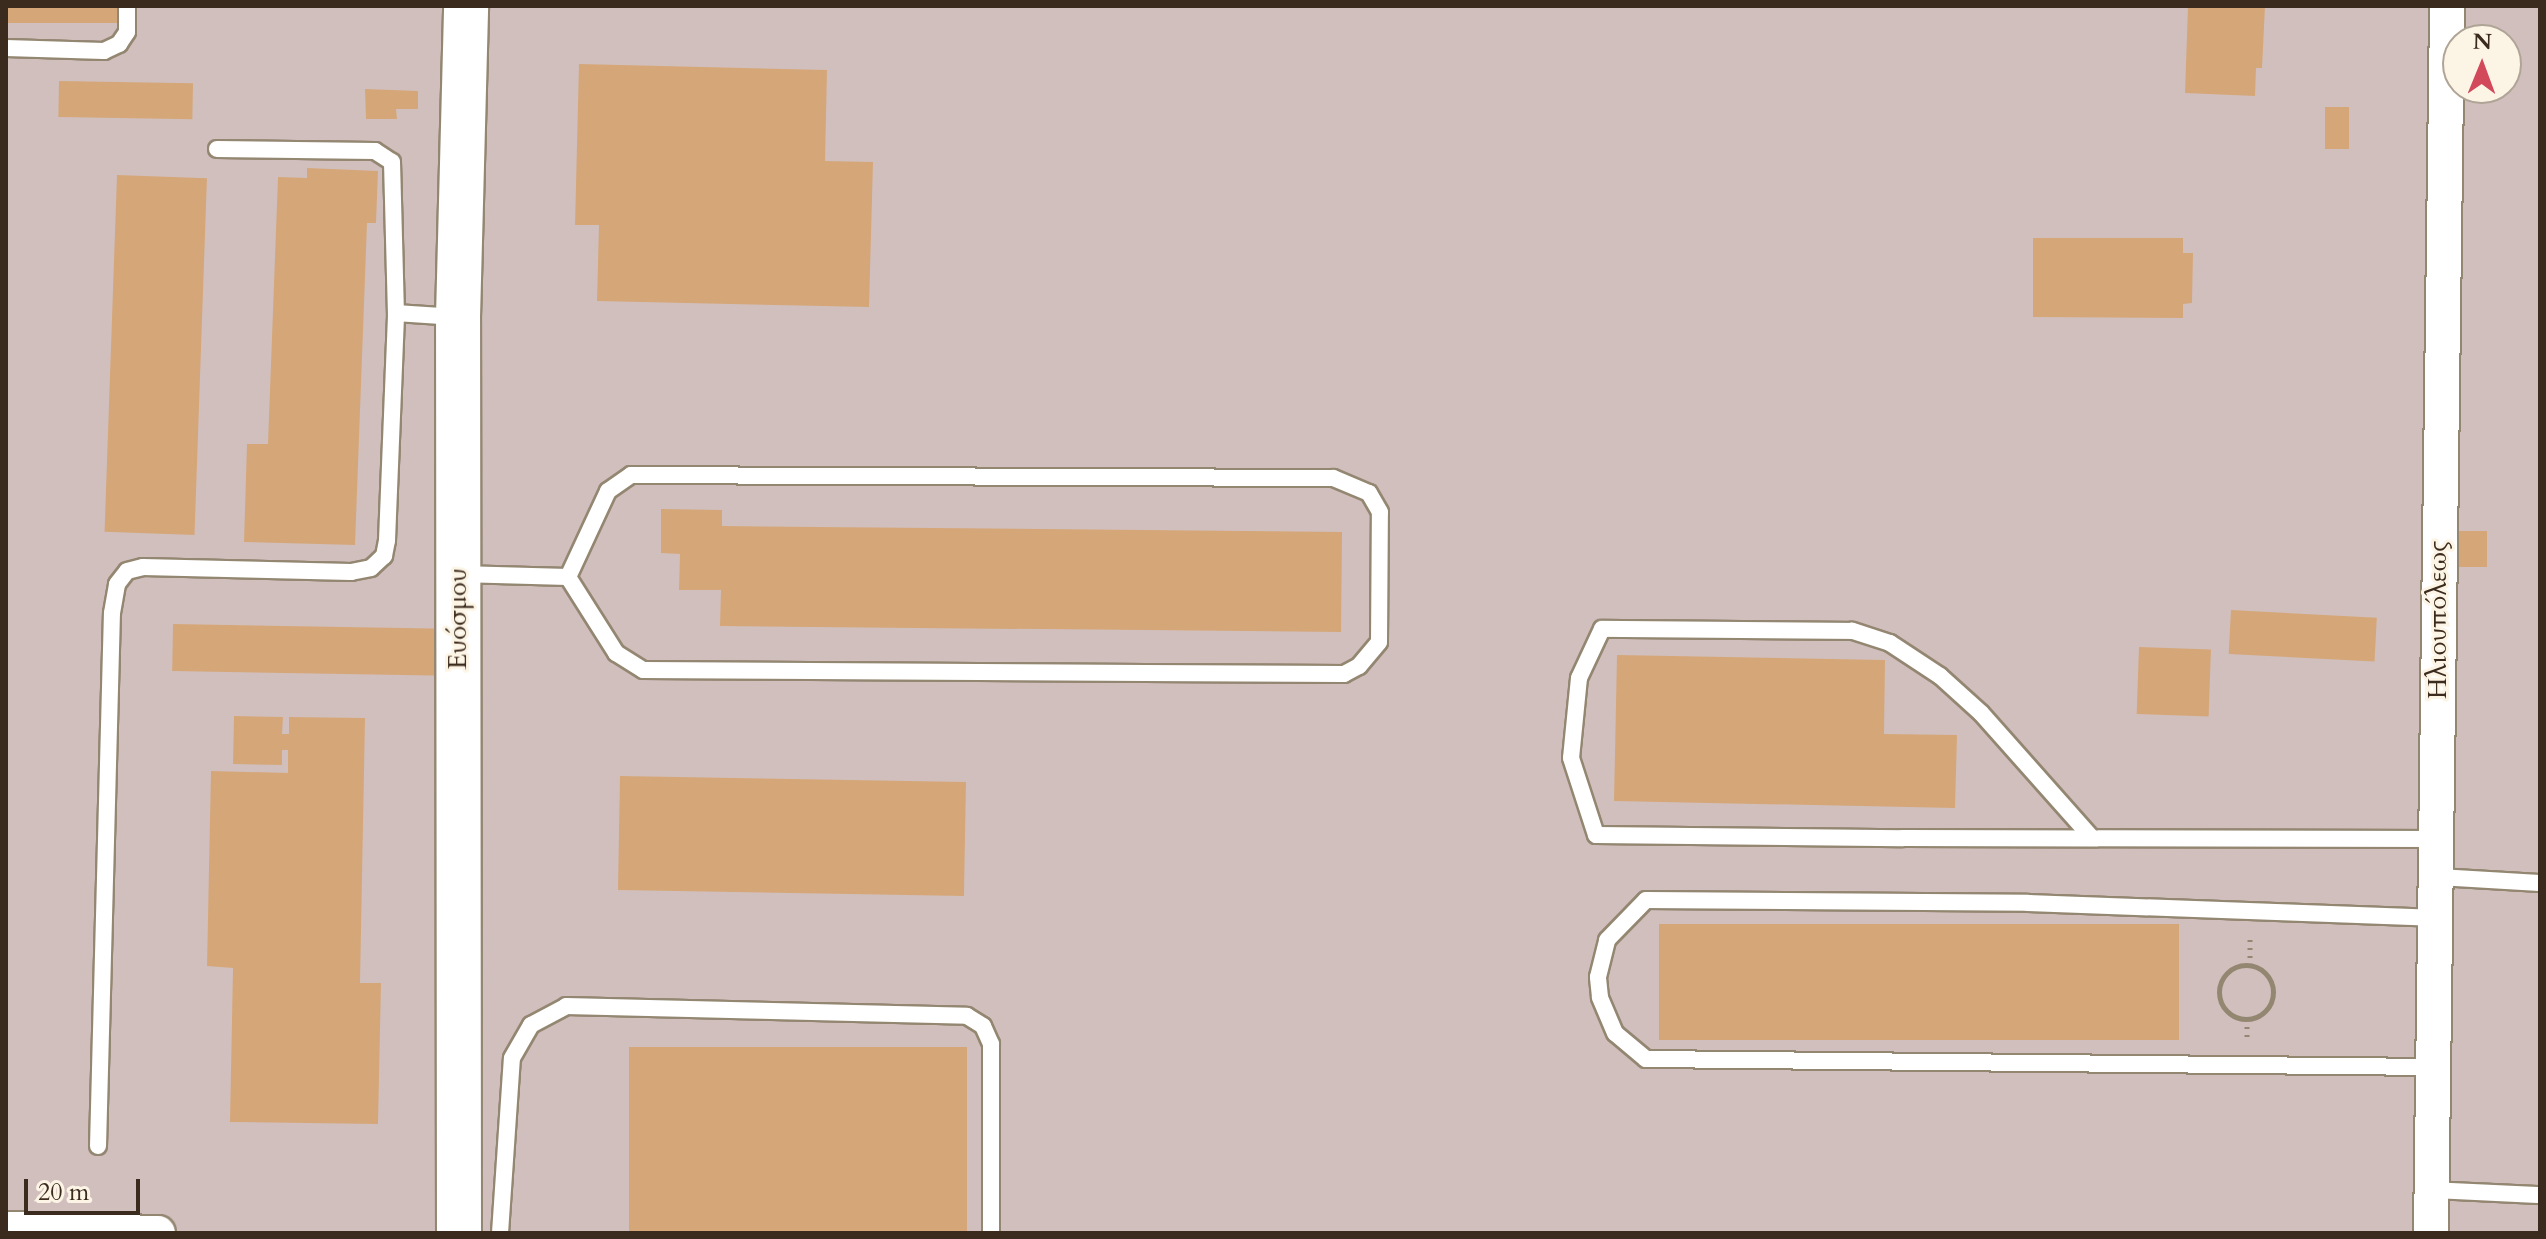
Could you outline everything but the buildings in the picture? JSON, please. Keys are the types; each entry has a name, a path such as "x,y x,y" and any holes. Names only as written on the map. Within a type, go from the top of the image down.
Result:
{"main road":[{"name":"Ευόσμου","path":"459,1233 458,317 466,6"}],"street":[{"name":"Ηλιουπόλεως","path":"2431,1233 2439,918 2437,557 2447,6"},
{"path":"6,1229 158,1233"}],"lane":[{"path":"6,48 104,51 119,44 127,32 127,6"},
{"path":"98,1146 112,613 117,584 127,571 143,567 351,572 371,568 384,556 396,313 392,162 375,151 217,149"},
{"path":"396,313 458,317"},
{"path":"631,475 1333,478 1369,493 1380,512 1379,642 1359,666 1344,674 643,670 616,653 568,577 608,491 631,475"},
{"path":"458,574 568,577"},
{"path":"2092,838 1981,713 1940,676 1890,643 1852,631 1602,629 1579,678 1571,758 1596,835 2092,838 2439,839"},
{"path":"2438,877 2540,883"},
{"path":"2436,1067 1646,1059 1615,1033 1600,997 1598,977 1607,940 1617,924 1646,900 2028,903 2439,918"},
{"path":"500,1233 512,1058 531,1025 566,1006 967,1016 983,1026 991,1044 991,1233"},
{"path":"2432,1190 2540,1195"}],"path":[{"path":"2250,965 2266,973 2274,989 2264,1013 2239,1019 2222,1004 2222,980 2234,968 2250,965"}],"shaded area":[{"path":"6,6 2540,6 2540,1233 6,1233"}]}
